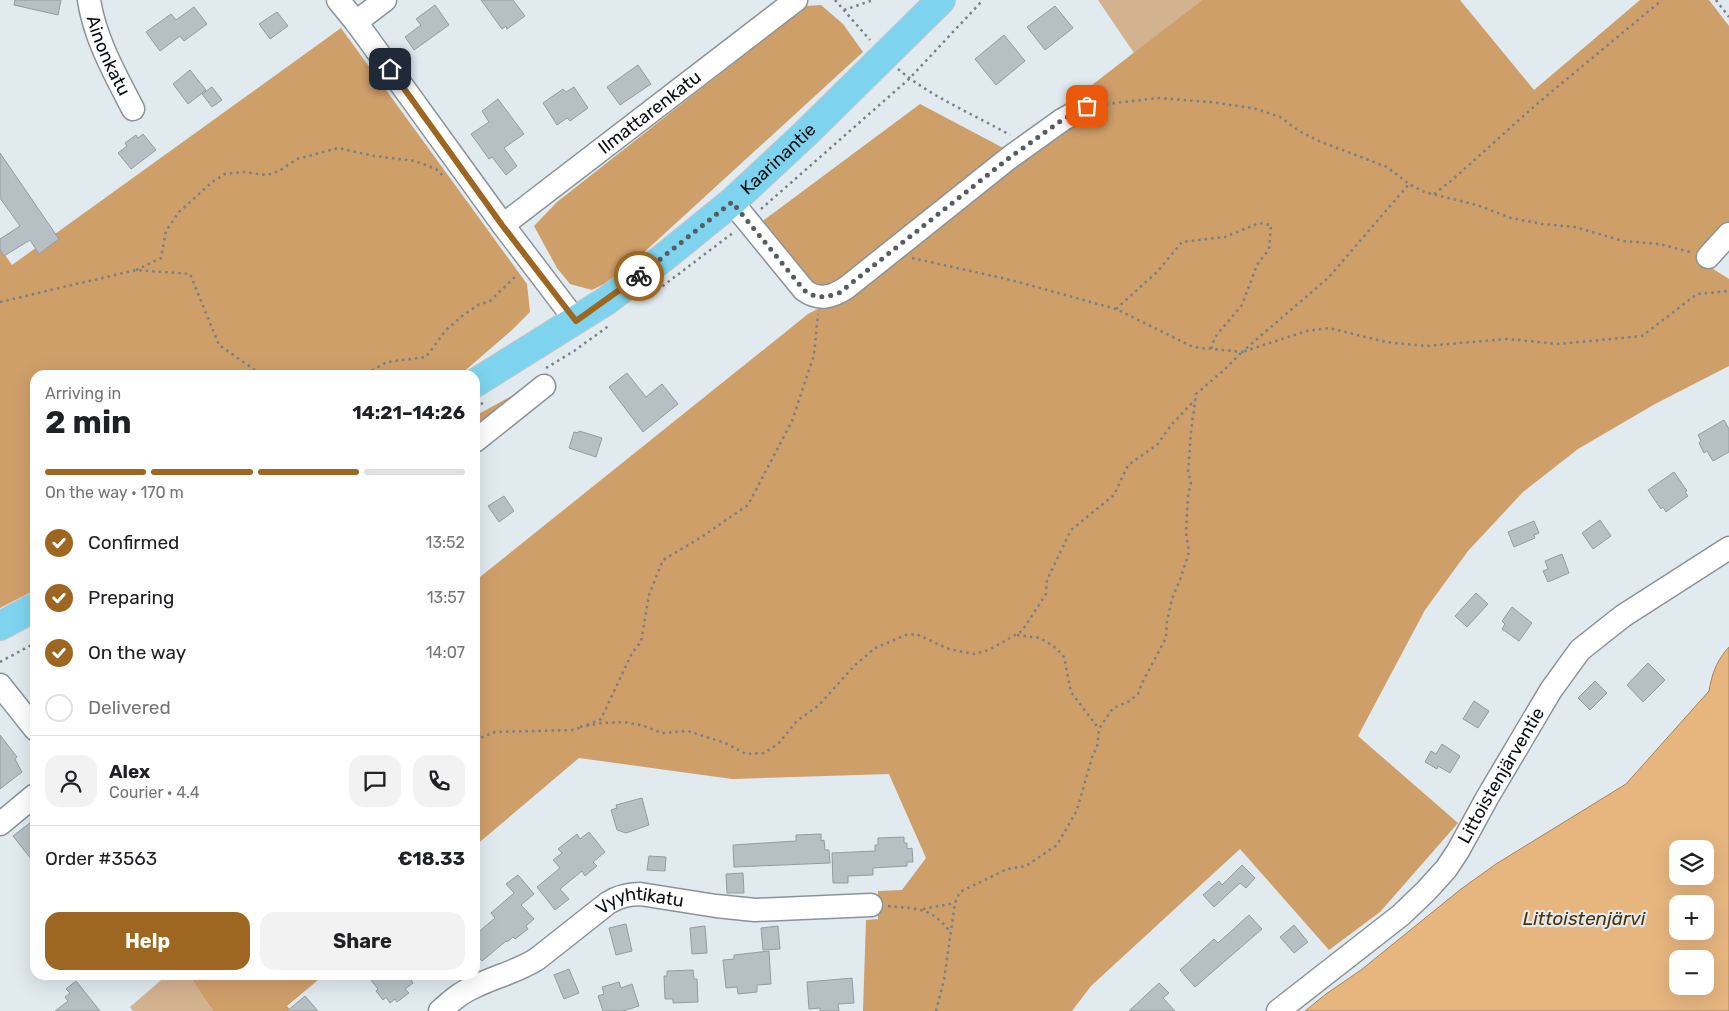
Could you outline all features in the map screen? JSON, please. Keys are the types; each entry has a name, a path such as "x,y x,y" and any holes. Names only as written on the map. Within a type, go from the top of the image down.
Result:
{"main road":[{"name":"Kaarinantie","path":"480,380 576,321 664,258 732,202 812,128 941,0"},
{"path":"0,626 30,609"}],"street":[{"name":"Ainonkatu","path":"89,0 91,17 104,51 133,109"},
{"path":"338,0 356,22 502,225 576,321"},
{"path":"356,22 385,0"},
{"name":"Ilmattarenkatu","path":"502,225 796,0"},
{"path":"732,202 804,290 820,298 839,293 1025,146 1062,120 1087,106"},
{"path":"1708,257 1729,234"},
{"path":"480,437 544,386"},
{"name":"Littoistenjärventie","path":"1278,1011 1400,915 1446,869 1552,690 1580,650 1623,616 1729,548"},
{"path":"0,685 30,723"},
{"path":"0,824 30,799"},
{"name":"Vyyhtikatu","path":"440,1011 471,988 513,972 537,959 608,903 628,894 640,894 754,910 872,905"}],"path":[{"path":"835,0 871,42"},
{"path":"844,10 873,0"},
{"path":"1434,194 1538,103 1662,0"},
{"path":"1716,0 1729,17"},
{"path":"896,67 909,79 1025,146"},
{"path":"1087,106 1159,98 1253,108 1280,117 1299,131 1319,141 1387,167 1409,184 1424,192 1477,205 1511,218 1542,224 1575,227 1612,239 1659,244 1708,257"},
{"path":"0,302 136,270 160,258 166,232 178,212 212,182 225,174 243,172 267,175 279,172 297,159 338,148 374,156 415,161 436,169 451,183"},
{"path":"936,1011 944,980 955,902 960,892 1007,869 1026,866 1057,844 1078,810 1093,754 1097,748 1099,729 1113,708 1130,701 1138,694 1166,638 1172,599 1182,578 1189,552 1186,533 1188,495 1191,482 1188,472 1196,394 1330,277 1409,184"},
{"path":"1116,309 1157,272 1182,242 1225,237 1260,223 1271,225 1269,248 1257,265 1242,305 1215,337 1212,349"},
{"path":"889,252 1012,280 1116,309 1193,347 1242,352 1307,331 1329,328 1386,342 1426,346 1507,339 1560,344 1642,336 1697,294 1729,291"},
{"path":"374,370 388,362 426,358 446,330 478,305 490,301 531,262"},
{"path":"136,270 190,274 219,345 256,370"},
{"path":"480,738 495,732 574,730 601,718 632,653 641,642 649,595 663,560 700,538 748,505 792,421 814,355 820,298"},
{"path":"580,727 623,722 641,725 662,733 688,731 725,743 746,754 764,753 778,744 797,721 819,705 854,666 875,648 906,635 916,634 949,649 974,654 988,650 1022,631 1046,594 1047,580 1072,530 1114,495 1128,465 1156,445 1172,424 1194,401"},
{"path":"1015,634 1040,638 1056,648 1064,657 1071,692 1099,729"},
{"path":"0,662 30,646"},
{"path":"872,905 923,909 955,902"},
{"path":"923,909 942,921 950,932"}],"shaded area":[{"path":"1098,0 1202,0 1134,53"},
{"path":"1202,0 1460,0 1534,90 1640,0 1709,0 1729,26 1729,223 1701,251 1707,265 1729,279 1729,366 1655,404 1578,449 1523,492 1468,551 1425,610 1358,736 1458,823 1380,912 1329,950 1240,849 1091,986 1072,1011 863,1011 866,920 878,919 878,891 902,890 926,858 889,774 732,779 579,758 480,842 480,577 808,314 848,293 1092,109 1083,92"},
{"path":"821,5 843,24 863,52 616,278 592,290 570,284 557,268 534,226 557,202 806,6"},
{"path":"341,28 527,284 530,312 466,370 30,370 30,593 0,608 0,248 12,265"},
{"path":"920,104 1009,151 838,283 823,285 809,281 760,223"},
{"path":"526,388 480,431 480,413"},
{"path":"161,980 192,980 213,1011 133,1011 130,1007"},
{"path":"192,980 318,980 287,1006 291,1011 213,1011"}],"water":[{"name":"Littoistenjärvi","path":"1729,647 1729,1011 1305,1011 1361,970 1461,889 1496,864 1626,784 1709,691 1721,657"}],"building":[{"path":"15,0 61,0 58,15 14,5"},
{"path":"481,0 513,0 525,16 507,29 506,26 502,29"},
{"path":"435,5 449,25 414,50 405,37 421,25 416,19"},
{"path":"1055,6 1073,28 1045,50 1027,27"},
{"path":"194,7 207,24 184,41 180,36 160,51 146,32 171,14 176,20"},
{"path":"277,12 288,26 270,39 259,24"},
{"path":"1004,35 1025,61 996,85 975,59"},
{"path":"638,65 651,84 620,105 607,87"},
{"path":"190,70 206,90 188,104 173,84"},
{"path":"212,87 222,100 212,107 202,94"},
{"path":"574,87 588,108 570,121 567,118 557,125 543,103 563,89 566,92"},
{"path":"498,99 524,134 504,148 517,166 506,175 492,157 489,159 471,134 489,122 482,111"},
{"path":"143,134 156,150 131,169 118,153 127,146 125,143 136,135 138,138"},
{"path":"0,153 59,239 39,254 30,240 4,256 0,250 0,239 20,226 0,198"},
{"path":"627,373 646,397 662,384 678,404 643,432 609,387"},
{"path":"1724,420 1729,429 1729,452 1713,461 1707,451 1704,453 1699,443 1701,441 1698,435"},
{"path":"579,431 602,438 596,457 569,448 574,432 578,433"},
{"path":"1674,472 1687,491 1685,492 1688,496 1666,512 1663,507 1661,509 1648,490"},
{"path":"504,496 514,511 499,522 488,506"},
{"path":"1600,520 1611,536 1593,549 1582,533"},
{"path":"1534,521 1539,533 1534,535 1535,538 1514,547 1508,532"},
{"path":"1562,554 1569,573 1548,582 1543,571 1548,569 1545,561"},
{"path":"1476,593 1488,604 1467,627 1455,616"},
{"path":"1512,607 1532,623 1519,641 1502,629 1505,624 1502,621"},
{"path":"1648,663 1665,680 1643,702 1627,685"},
{"path":"1595,681 1607,693 1590,710 1578,698"},
{"path":"1474,701 1489,711 1478,728 1463,719"},
{"path":"0,735 17,757 15,759 22,772 0,789"},
{"path":"1442,744 1460,756 1450,773 1438,766 1437,769 1425,762 1431,751 1436,754"},
{"path":"642,798 649,825 626,833 617,830 611,810 617,808 616,805"},
{"path":"30,823 30,858 13,836"},
{"path":"589,832 605,852 593,862 597,866 585,876 582,871 560,889 569,899 555,910 537,887 560,868 553,860 562,853 558,849 577,834 580,839"},
{"path":"821,834 821,841 824,840 825,850 829,850 830,863 734,867 733,845 796,841 796,835"},
{"path":"904,837 907,849 912,848 913,862 907,862 907,866 873,868 873,875 848,876 848,883 833,883 832,853 875,851 875,845 878,845 878,838"},
{"path":"649,856 666,857 665,871 647,870"},
{"path":"1242,865 1255,878 1246,888 1240,883 1214,907 1203,895 1219,881 1222,885"},
{"path":"743,873 744,893 727,893 726,874"},
{"path":"518,875 534,894 521,905 534,919 526,926 528,929 515,939 513,937 506,941 482,961 480,959 480,931 495,918 491,913 514,893 506,884"},
{"path":"1249,915 1262,929 1195,987 1180,970 1214,939 1218,943"},
{"path":"626,924 632,951 616,955 609,928"},
{"path":"1294,925 1308,942 1294,953 1280,937"},
{"path":"705,926 707,953 692,954 690,928"},
{"path":"778,926 780,949 763,950 761,928"},
{"path":"769,951 771,984 757,985 757,992 738,994 737,987 726,988 723,960 734,959 734,955"},
{"path":"569,969 579,993 564,999 554,975"},
{"path":"693,970 694,979 697,979 698,1002 673,1003 673,999 665,999 664,976 667,976 667,971"},
{"path":"852,978 854,1003 838,1004 839,1011 820,1011 820,1008 809,1009 807,982"},
{"path":"371,980 411,980 413,983 405,989 409,993 397,1002 395,999 390,1003 386,997 383,1000 376,991 378,989"},
{"path":"76,981 100,1011 55,1011 68,1001 65,997 70,993 66,989"},
{"path":"619,982 621,988 632,984 639,1006 623,1011 603,1011 598,996 604,994 602,987"},
{"path":"1159,983 1169,993 1163,998 1175,1011 1129,1011"},
{"path":"305,996 318,1011 287,1011"}],"way so far":[{"path":"639,276 732,202 804,290 820,298 839,293 1009,158 1062,120 1087,106"}],"route":[{"path":"390,69 502,225 576,321 639,276"}]}
